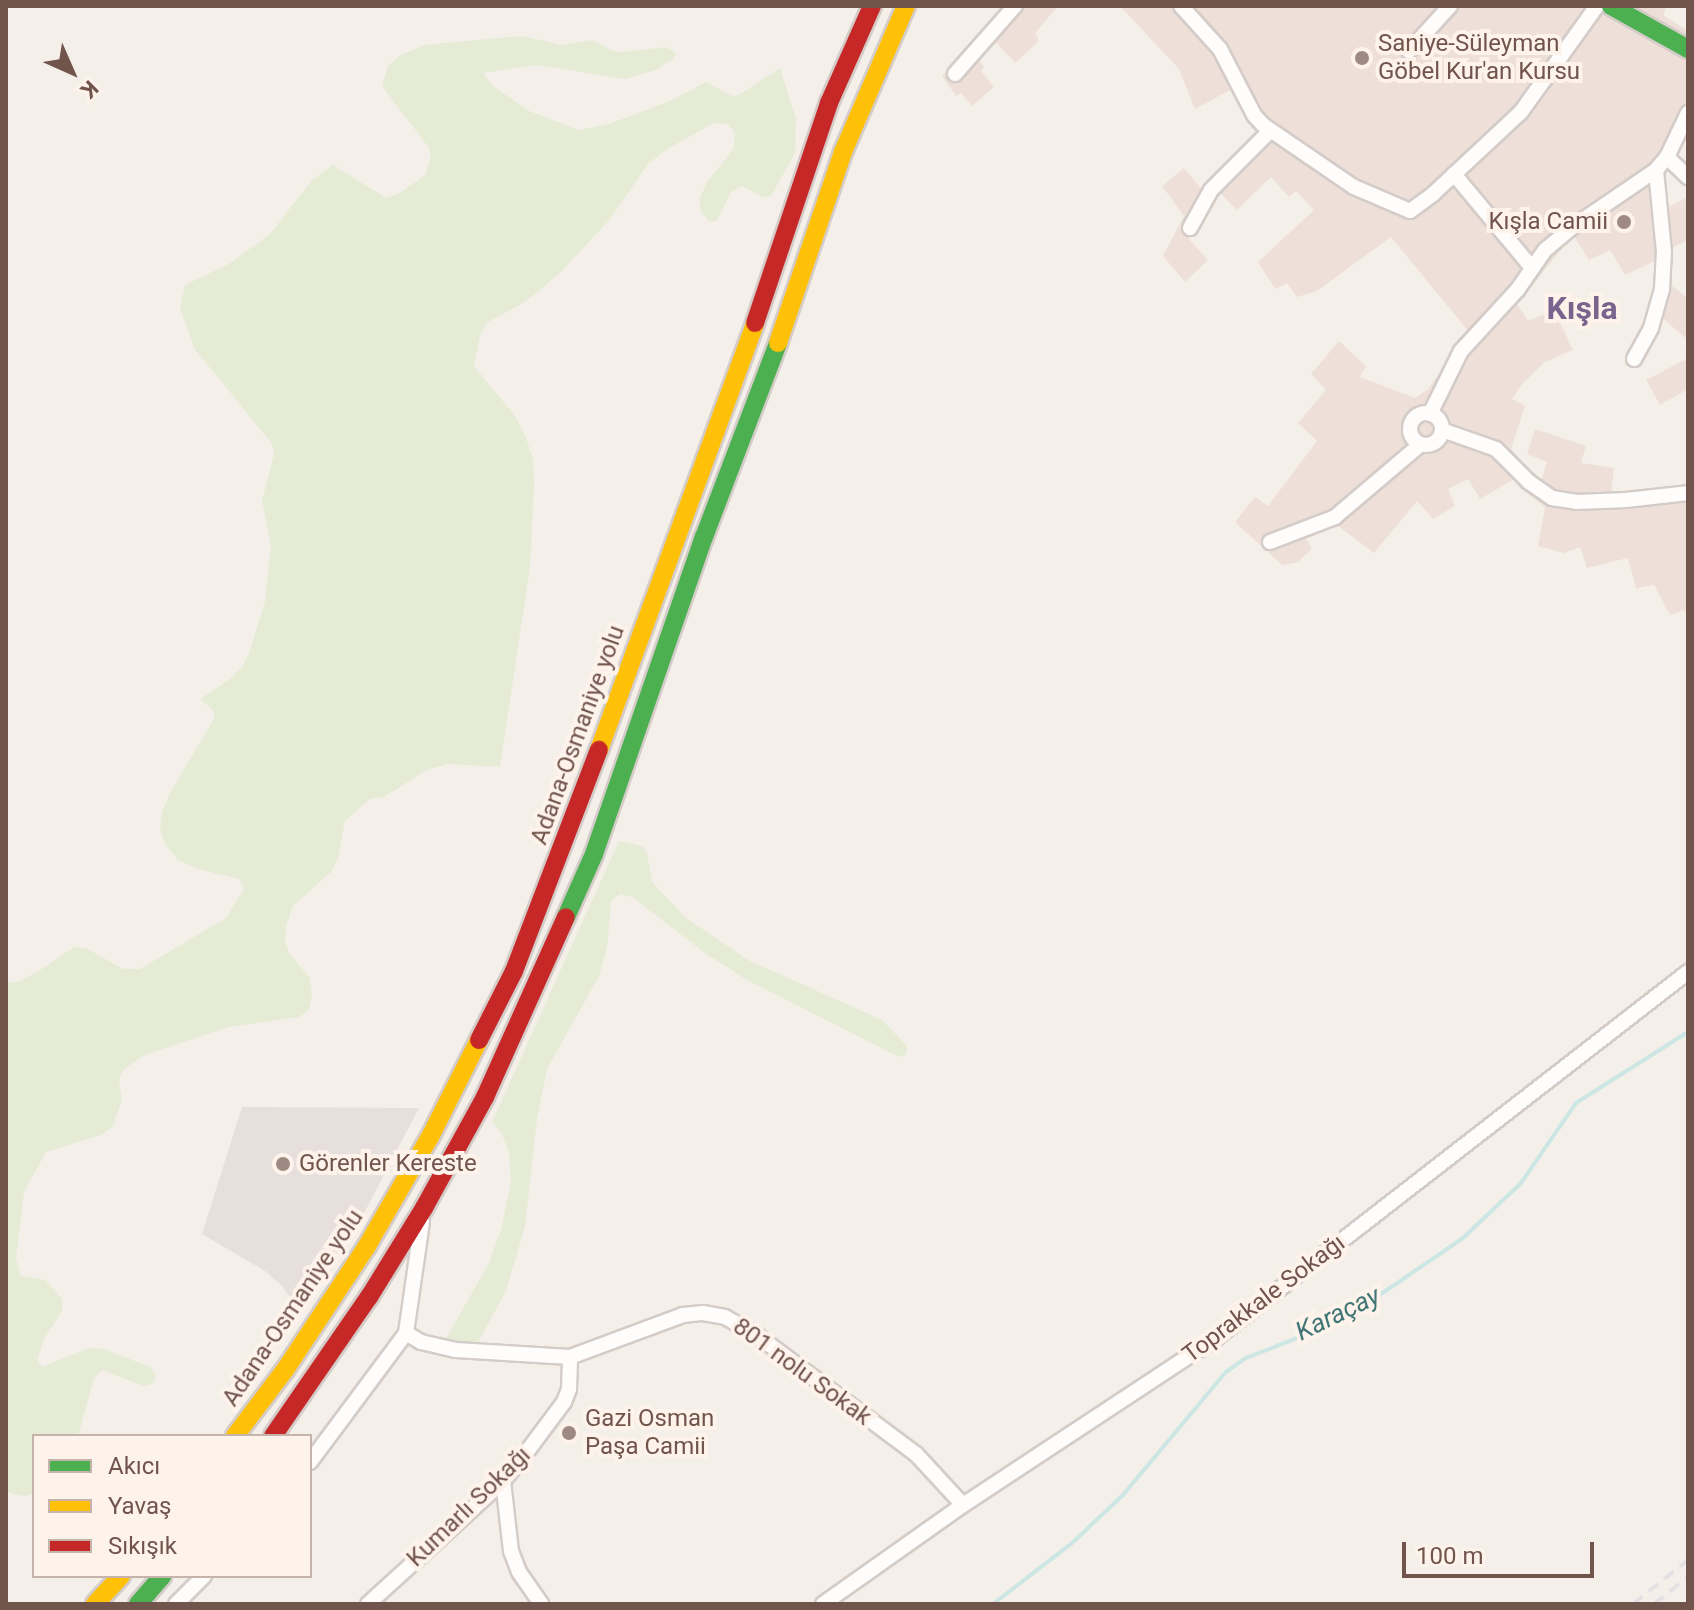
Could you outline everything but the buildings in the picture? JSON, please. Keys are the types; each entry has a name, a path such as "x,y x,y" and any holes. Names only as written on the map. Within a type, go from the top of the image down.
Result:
{"main road":[{"name":"Adana-Osmaniye yolu","path":"237,1434 285,1370 367,1246 430,1137 514,971 621,694 746,349 829,103 872,6"},
{"path":"274,1434 369,1297 424,1208 485,1097 594,854 704,537 775,353 843,152 906,6"},
{"path":"1612,6 1688,49"},
{"path":"95,1604 119,1578"},
{"path":"138,1604 160,1578"}],"street":[{"path":"955,74 1015,6"},
{"path":"1181,6 1220,49 1254,115 1270,131 1354,187 1402,211 1418,207 1532,100 1597,6"},
{"path":"1409,51 1450,6"},
{"path":"1430,414 1461,351 1518,289 1555,240 1656,170 1667,157 1688,113"},
{"path":"1190,228 1211,190 1270,131"},
{"path":"1667,157 1688,177"},
{"path":"1634,359 1651,328 1664,274 1656,170"},
{"path":"1454,174 1532,268"},
{"path":"1270,542 1335,517 1420,445 1435,443 1442,430 1439,420 1430,414 1415,418 1410,427 1412,438 1420,445"},
{"path":"1442,430 1496,449 1529,482 1552,498 1577,502 1688,493"},
{"name":"Toprakkale Sokağı","path":"823,1604 963,1505 1215,1339 1688,972"},
{"path":"312,1459 406,1333 424,1208"},
{"name":"801 nolu Sokak","path":"570,1357 683,1315 703,1313 725,1317 758,1336 908,1448 963,1505"},
{"path":"406,1333 438,1347 570,1357"},
{"name":"Kumarlı Sokağı","path":"368,1604 503,1481 564,1402 569,1389 570,1357"},
{"path":"503,1481 511,1551 519,1572 541,1604"},
{"path":"176,1604 202,1578"}],"shaded area":[{"path":"1004,6 1058,6 1035,33 1039,41 1015,63 996,42 977,57 984,67 981,71 994,87 972,106 961,93 956,96 942,76"},
{"path":"1667,6 1663,15 1688,31 1688,136 1661,176 1667,208 1688,197 1688,240 1672,248 1672,286 1688,298 1688,340 1660,316 1652,303 1655,261 1625,275 1610,250 1589,260 1573,235 1517,304 1528,321 1554,310 1573,350 1545,362 1522,384 1512,399 1525,406 1511,449 1540,484 1547,462 1527,454 1535,429 1586,446 1581,463 1614,468 1611,495 1688,486 1688,614 1684,610 1670,615 1654,585 1636,588 1628,558 1587,568 1580,547 1564,553 1538,546 1545,507 1520,488 1514,479 1480,499 1468,479 1448,489 1455,506 1433,519 1417,501 1374,553 1338,526 1305,537 1312,549 1298,562 1282,565 1235,522 1255,497 1268,506 1317,441 1298,423 1326,390 1311,374 1339,341 1366,366 1360,377 1415,398 1428,389 1469,332 1391,237 1317,291 1297,297 1287,283 1275,289 1258,262 1314,210 1296,191 1289,197 1271,177 1237,210 1220,193 1205,210 1189,239 1208,260 1185,282 1163,256 1184,216 1162,186 1184,168 1203,191 1258,134 1234,88 1195,109 1179,69 1121,7"},
{"path":"1688,358 1688,389 1660,405 1646,380"},
{"path":"242,1107 419,1108 362,1217 300,1311 282,1286 265,1271 202,1234"}],"green space":[{"path":"522,36 562,45 593,40 610,50 622,52 666,47 676,53 674,59 655,70 626,79 536,65 483,73 493,86 529,111 579,130 609,124 670,101 706,82 732,96 739,95 780,68 796,119 795,153 771,196 763,197 742,186 731,192 717,221 709,222 701,211 699,199 708,181 734,148 735,132 728,124 714,123 667,149 648,164 610,219 561,272 525,302 488,322 480,335 474,366 515,416 533,459 530,567 500,767 447,764 427,770 384,797 370,799 345,821 338,858 331,872 293,906 286,926 285,941 289,953 309,977 312,995 309,1009 299,1017 229,1027 142,1056 123,1070 119,1081 122,1099 113,1126 101,1135 46,1152 24,1192 16,1258 21,1276 45,1280 62,1299 62,1311 44,1339 37,1361 42,1367 89,1348 104,1349 150,1367 156,1376 152,1384 144,1386 102,1370 94,1378 79,1434 32,1434 32,1494 13,1494 6,1491 6,983 18,982 37,972 74,947 86,948 123,969 140,969 226,918 244,889 239,879 197,869 178,860 165,844 160,828 162,812 171,791 215,717 212,709 200,699 242,667 249,653 265,602 271,545 262,501 274,455 272,444 194,348 180,308 185,285 229,264 270,234 312,180 333,165 386,198 400,193 425,175 431,158 429,148 382,86 388,66 399,56 424,45"},
{"path":"619,841 642,846 647,853 652,882 685,917 748,960 882,1020 907,1046 906,1054 899,1057 747,980 705,953 632,897 620,894 611,901 607,948 599,976 547,1069 537,1118 525,1226 506,1291 477,1344 445,1340 488,1265 501,1230 511,1182 509,1152 501,1132 492,1122"}],"waterway":[{"name":"Karaçay","path":"993,1604 1071,1544 1123,1495 1226,1372 1246,1358 1320,1329 1368,1303 1463,1238 1521,1183 1576,1103 1688,1032"}],"railway":[{"path":"1633,1604 1688,1560"},
{"path":"1654,1604 1688,1577"}],"traffic: fast":[{"path":"1611,6 1688,49"},
{"path":"566,917 594,854 704,537 778,343"},
{"path":"138,1604 160,1578"}],"traffic: slow":[{"path":"778,343 843,152 906,6"},
{"path":"599,750 755,323"},
{"path":"237,1434 285,1370 367,1246 430,1137 479,1040"},
{"path":"95,1604 119,1578"}],"traffic: jam":[{"path":"755,323 829,103 872,6"},
{"path":"479,1040 514,971 599,750"},
{"path":"274,1434 369,1297 424,1208 485,1097 566,917"}],"place":[{"name":"Saniye-Süleyman Göbel Kur'an Kursu","path":"1362,58"},
{"name":"Kışla Camii","path":"1624,222"},
{"name":"Görenler Kereste","path":"283,1164"},
{"name":"Gazi Osman Paşa Camii","path":"569,1433"}],"district":[{"name":"Kışla","path":"1582,308"}]}
